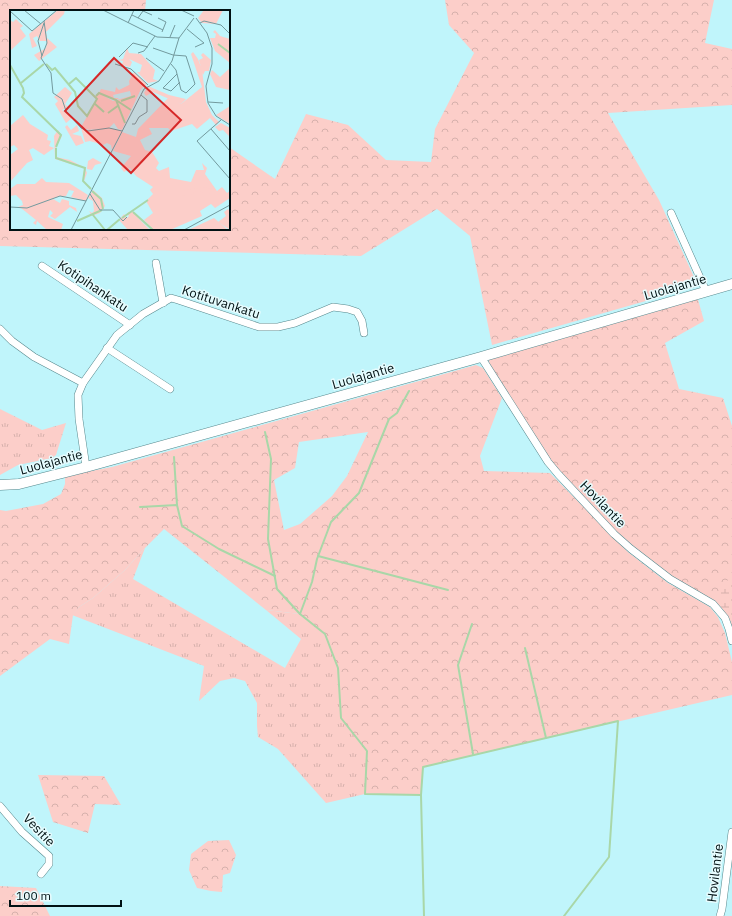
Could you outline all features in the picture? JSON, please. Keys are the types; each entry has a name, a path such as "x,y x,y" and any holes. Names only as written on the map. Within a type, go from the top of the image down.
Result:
{"main road":[{"name":"Luolajantie","path":"0,485 19,484 86,467 481,357 732,284"}],"street":[{"path":"671,213 706,291"},
{"path":"86,467 79,419 78,395 83,383 117,335 143,314 163,303 156,263"},
{"name":"Kotipihankatu","path":"42,266 130,325"},
{"name":"Kotituvankatu","path":"163,303 171,298 259,328 278,327 295,323 333,307 348,309 358,312 362,321 364,333"},
{"path":"0,329 12,341 34,357 83,383"},
{"path":"108,348 170,390"},
{"name":"Hovilantie","path":"481,357 548,462 558,474 614,534 631,549 670,579 713,604 725,618 732,641"},
{"name":"Vesitie","path":"0,806 22,832 49,856 49,864 41,874"},
{"name":"Hovilantie","path":"720,916 732,832"}],"green space":[{"path":"0,0 146,0 145,10 10,10 10,230 230,230 230,148 275,179 306,114 348,125 386,160 431,162 435,129 474,53 449,25 445,0 714,0 705,43 732,49 732,105 608,113 659,200 698,286 492,345 470,236 437,209 361,256 0,246"},
{"path":"697,296 704,321 665,343 679,389 723,398 732,426 732,628 730,620 723,609 714,601 670,576 616,532 548,459 491,368 488,359"},
{"path":"476,365 483,368 502,398 480,456 484,471 550,473 628,552 668,583 710,607 718,617 725,633 732,662 732,695 423,767 421,795 365,794 367,751 341,718 338,668 325,634 300,614 266,610 164,529 125,570 93,598 79,607 73,615 69,644 50,639 0,676 0,510 6,511 43,504 61,494 65,484 65,476 112,467","holes":["368,432 347,476 332,496 300,524 284,530 274,480 295,468 299,442"]},
{"path":"0,409 42,430 66,423 56,455 52,458 18,465 0,475"},
{"path":"145,548 133,579 285,668 301,639 266,610 300,614 325,634 338,668 341,718 367,751 365,794 326,803 278,749 258,737 257,703 245,681 234,678 220,681 199,701 204,666 72,615 79,607 93,598 125,570"},
{"path":"728,580 732,581 732,620 730,620 721,607 721,587"},
{"path":"38,775 104,776 121,805 95,804 88,833 53,822"},
{"path":"229,840 236,855 230,873 223,875 222,892 197,888 189,870 191,854 208,841"},
{"path":"0,886 36,888 50,916 0,916"}],"waterway":[{"path":"409,391 397,413 389,419 359,493 331,522 317,559 312,582 300,614 325,634 338,668 341,718 367,751 365,794 421,795"},
{"path":"265,432 271,459 268,539 277,589 300,614"},
{"path":"174,457 177,505"},
{"path":"140,507 177,505 182,526 219,549 275,576"},
{"path":"318,556 448,590"},
{"path":"472,624 458,665 473,754"},
{"path":"525,648 546,738"},
{"path":"424,916 421,795 423,767 618,721 609,857 564,916"}]}
